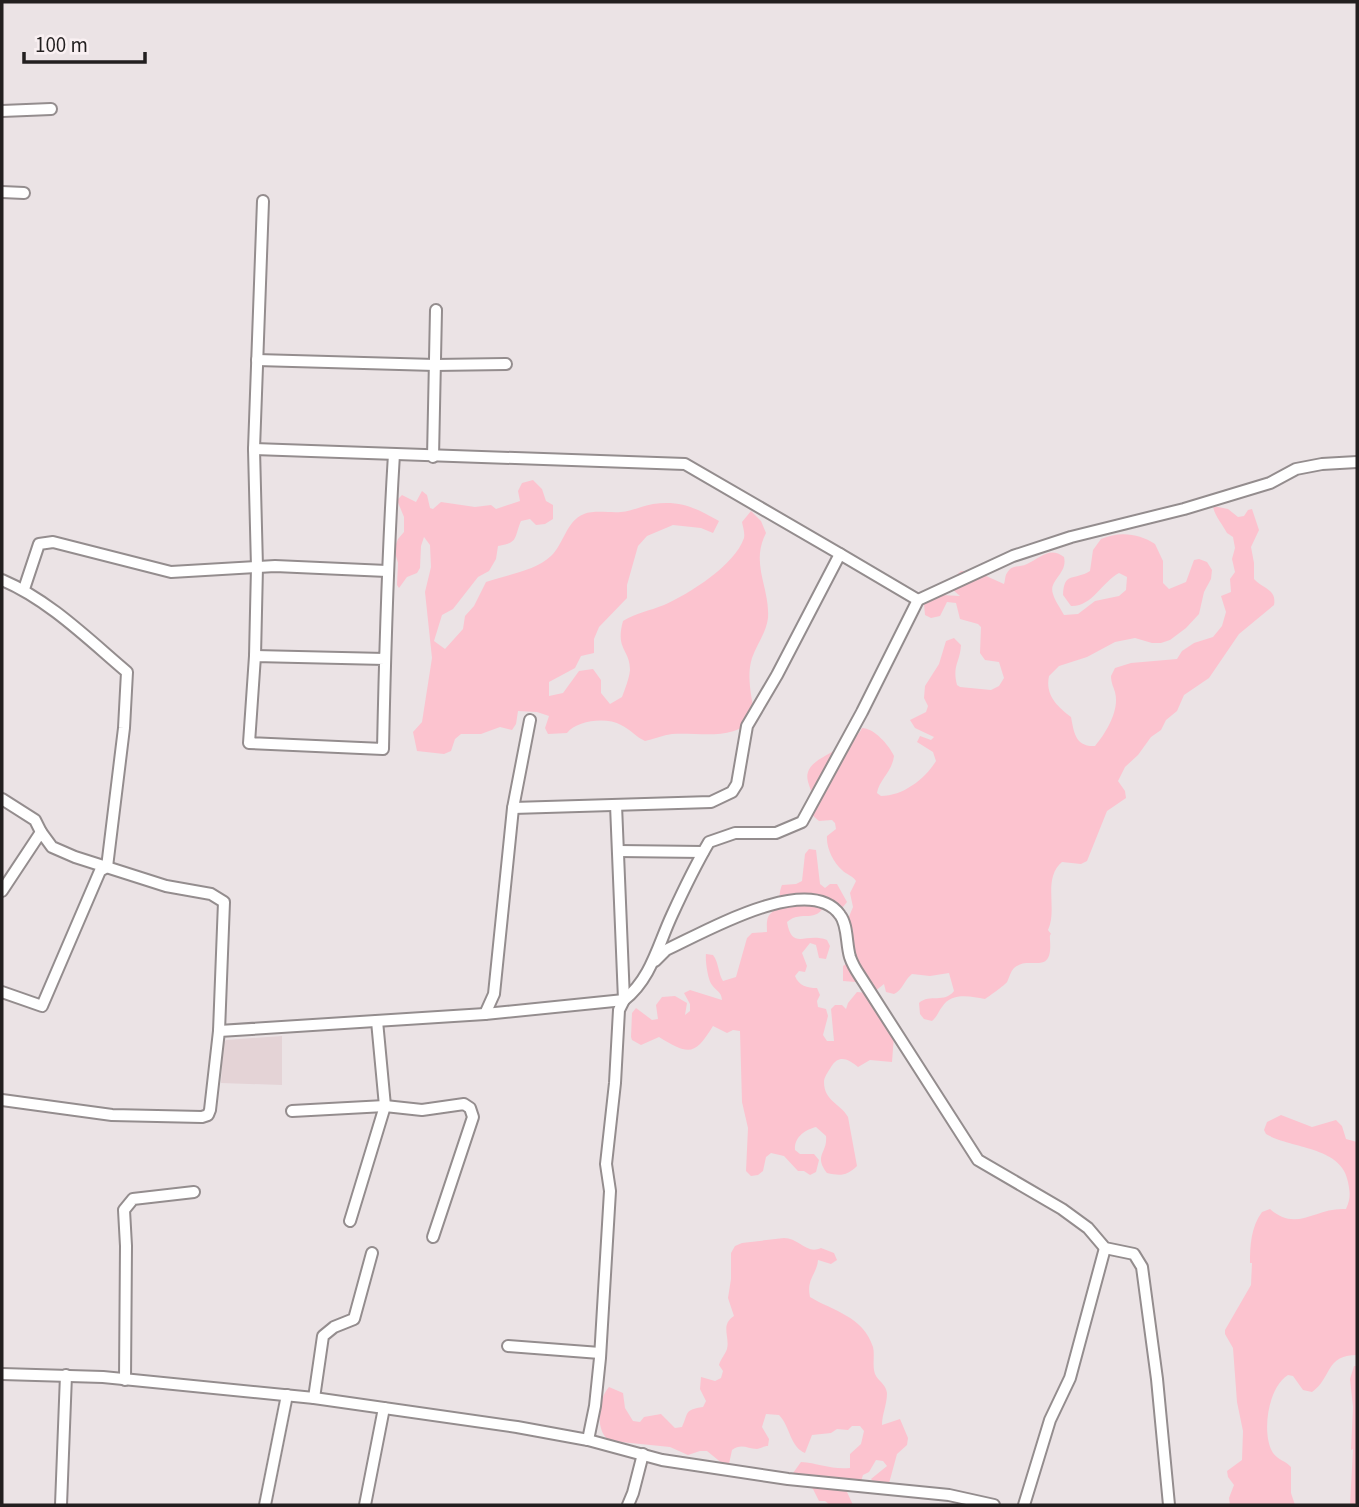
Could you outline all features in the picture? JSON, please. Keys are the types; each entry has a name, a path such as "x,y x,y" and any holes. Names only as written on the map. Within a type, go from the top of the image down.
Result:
{"street":[{"path":"2,111 51,109"},
{"path":"2,192 24,193"},
{"path":"263,201 254,449 257,566 255,656 249,743 383,748 387,570 394,454"},
{"path":"433,457 436,310"},
{"path":"257,360 435,365 506,364"},
{"path":"254,449 685,464 918,600"},
{"path":"588,1440 595,1406 600,1353 610,1191 606,1164 615,1083 619,1010 624,1000 635,991 652,963 709,842 725,835 746,832 776,833 802,821 862,712 918,600 1013,556 1071,537 1270,484 1296,469 1357,462"},
{"path":"24,589 39,544 44,542 171,572 257,566 387,570"},
{"path":"513,808 711,802 732,792 737,784 747,726 840,555"},
{"path":"2,580 24,589 61,616 127,672 124,728 107,867"},
{"path":"255,656 385,659"},
{"path":"485,1014 494,994 513,808 530,720"},
{"path":"2,799 35,820 52,847"},
{"path":"616,805 624,1000"},
{"path":"2,891 41,832"},
{"path":"2,1100 112,1115 202,1117 208,1115 210,1110 219,1031 224,902 211,894 166,886 52,847 29,850"},
{"path":"618,851 703,852"},
{"path":"2,992 42,1006 100,871 107,867"},
{"path":"652,963 666,950 778,902 805,898 826,902 841,915 850,959 978,1160 1062,1209 1088,1228 1105,1248 1134,1254 1143,1267 1169,1505"},
{"path":"219,1031 485,1014 624,1000"},
{"path":"350,1221 384,1106 377,1021"},
{"path":"292,1111 384,1106 422,1110 464,1104 473,1112 433,1237"},
{"path":"125,1380 124,1210 133,1199 194,1192"},
{"path":"1024,1505 1050,1420 1070,1378 1105,1248"},
{"path":"314,1398 323,1336 334,1327 354,1319 372,1253"},
{"path":"508,1346 600,1353"},
{"path":"2,1374 66,1375 236,1388 314,1398 517,1427 588,1440 662,1460 788,1479 949,1495 994,1505"},
{"path":"61,1505 66,1375"},
{"path":"265,1505 286,1395"},
{"path":"365,1505 384,1408"},
{"path":"628,1505 643,1454"}],"shaded area":[{"path":"533,480 542,489 546,501 553,505 553,519 536,525 530,519 521,521 513,541 498,546 496,559 489,571 478,577 453,609 442,615 434,641 445,649 463,629 465,616 474,606 486,582 529,569 544,561 555,551 573,522 584,514 629,511 653,504 671,503 695,509 719,521 713,533 701,528 673,525 647,536 638,546 627,585 627,598 599,627 594,639 594,653 581,656 575,668 549,682 549,696 563,693 579,671 593,669 601,680 601,693 610,704 622,697 630,670 621,638 623,621 664,605 710,578 739,548 744,538 742,522 751,511 761,521 766,533 760,565 768,607 767,623 750,665 750,688 755,717 746,725 727,733 672,734 645,741 624,727 608,721 592,721 578,725 567,733 548,734 545,728 549,716 518,711 512,730 500,727 481,734 461,734 455,739 451,751 444,754 417,751 413,732 422,722 432,658 425,592 431,567 430,545 424,537 420,568 417,573 407,577 399,588 398,563 394,549 404,532 404,517 397,500 402,495 416,502 422,491 427,495 430,508 433,509 441,502 475,507 491,505 496,509 520,501 518,491 522,483"},
{"path":"1213,506 1228,509 1238,517 1244,516 1252,509 1259,530 1251,547 1254,579 1271,592 1274,605 1239,634 1209,678 1184,695 1177,711 1125,767 1118,781 1126,798 1107,811 1087,861 1081,864 1062,862 1056,869 1051,885 1052,913 1048,930 1051,934 1048,958 1044,962 1020,964 1014,968 1006,984 985,999 961,996 950,999 932,1021 924,1019 920,1014 919,1003 946,997 954,991 949,973 930,976 912,974 894,994 886,992 884,984 874,992 856,982 843,981 843,966 852,960 853,930 848,919 853,907 850,893 856,881 839,867 829,849 827,836 836,829 835,823 832,820 819,821 812,815 813,798 807,775 811,766 850,741 862,728 867,729 881,738 894,756 877,793 881,796 905,790 926,774 936,761 933,752 917,742 920,736 931,740 934,737 915,728 910,720 926,712 928,706 924,698 925,686 939,664 946,641 954,638 961,645 955,673 957,685 960,687 991,690 999,686 1004,678 999,662 985,660 980,653 981,627 960,619 956,603 947,602 940,616 931,618 925,615 924,604 941,595 960,596 952,589 951,580 961,571 975,571 1004,584 1006,574 1011,568 1054,553 1064,557 1064,563 1053,585 1054,597 1064,615 1078,614 1095,601 1119,596 1126,590 1127,577 1119,573 1085,603 1071,606 1063,595 1068,579 1090,571 1093,550 1101,539 1115,535 1136,535 1155,544 1163,561 1163,583 1169,589 1186,582 1194,560 1207,562 1212,570 1211,579 1204,592 1199,614 1170,640 1152,643 1135,638 1115,642 1087,657 1059,666 1049,676 1051,694 1071,717 1079,741 1095,746 1114,714 1116,699 1111,676 1115,668 1131,663 1177,659 1182,651 1194,643 1213,637 1222,626 1226,612 1221,596 1231,592 1230,579 1235,572 1232,559 1235,548 1233,537 1227,533"},
{"path":"809,849 816,850 820,884 825,888 830,884 837,884 847,902 843,907 832,901 826,903 818,913 793,918 787,922 792,936 827,940 830,946 826,959 819,958 816,945 810,943 802,953 807,966 805,972 799,971 795,976 804,986 817,988 820,995 818,1007 826,1009 828,1016 823,1035 827,1041 834,1041 831,1009 835,1005 842,1005 846,1009 857,992 869,993 894,1035 892,1062 870,1060 858,1067 840,1059 834,1063 825,1078 827,1094 848,1117 857,1166 850,1172 836,1175 827,1173 821,1162 826,1136 816,1127 801,1135 796,1141 795,1150 800,1154 814,1154 819,1160 816,1172 810,1175 798,1171 784,1156 771,1153 766,1157 763,1171 751,1176 746,1171 748,1128 742,1102 740,1031 727,1033 713,1026 701,1043 691,1050 685,1050 659,1037 641,1045 631,1037 632,1013 636,1008 652,1020 658,1019 656,1005 662,997 675,996 687,1003 685,1015 690,1011 690,1004 684,993 690,990 722,1000 709,979 706,954 715,958 723,981 736,977 747,938 752,933 767,932 768,917 778,903 782,885 802,881 805,854"},
{"path":"282,1036 282,1085 221,1083 223,1044 226,1040"},
{"path":"1281,1115 1312,1127 1336,1120 1342,1126 1346,1139 1357,1142 1357,1355 1347,1356 1334,1363 1312,1392 1303,1390 1293,1376 1288,1375 1281,1381 1271,1400 1267,1423 1269,1445 1277,1457 1291,1467 1291,1493 1295,1505 1230,1505 1229,1498 1234,1485 1227,1471 1242,1460 1243,1431 1237,1402 1233,1348 1225,1330 1251,1285 1250,1250 1255,1224 1262,1212 1270,1209 1280,1216 1298,1219 1335,1209 1346,1209 1350,1192 1344,1170 1336,1161 1314,1150 1266,1134 1264,1130 1267,1122"},
{"path":"784,1238 807,1248 821,1248 834,1253 837,1260 831,1264 818,1260 809,1286 810,1297 855,1321 862,1328 873,1347 875,1374 887,1393 882,1425 900,1419 908,1438 907,1445 897,1454 888,1487 875,1484 871,1479 887,1466 883,1461 876,1460 861,1481 849,1486 847,1492 853,1505 830,1505 819,1501 813,1489 795,1480 793,1473 801,1462 850,1468 850,1454 861,1444 864,1431 860,1426 812,1435 805,1453 796,1446 779,1415 766,1414 762,1427 769,1439 768,1446 757,1449 736,1448 732,1450 729,1464 723,1464 707,1451 688,1455 670,1447 611,1441 602,1431 600,1424 600,1407 609,1387 623,1393 625,1408 633,1421 640,1422 644,1417 661,1414 675,1428 682,1427 690,1411 703,1407 706,1401 700,1389 701,1377 715,1381 721,1378 723,1371 719,1365 728,1344 726,1327 734,1316 728,1298 731,1253 735,1246 742,1243"},
{"path":"1354,1366 1357,1366 1357,1505 1350,1505 1353,1407 1350,1379"}]}
